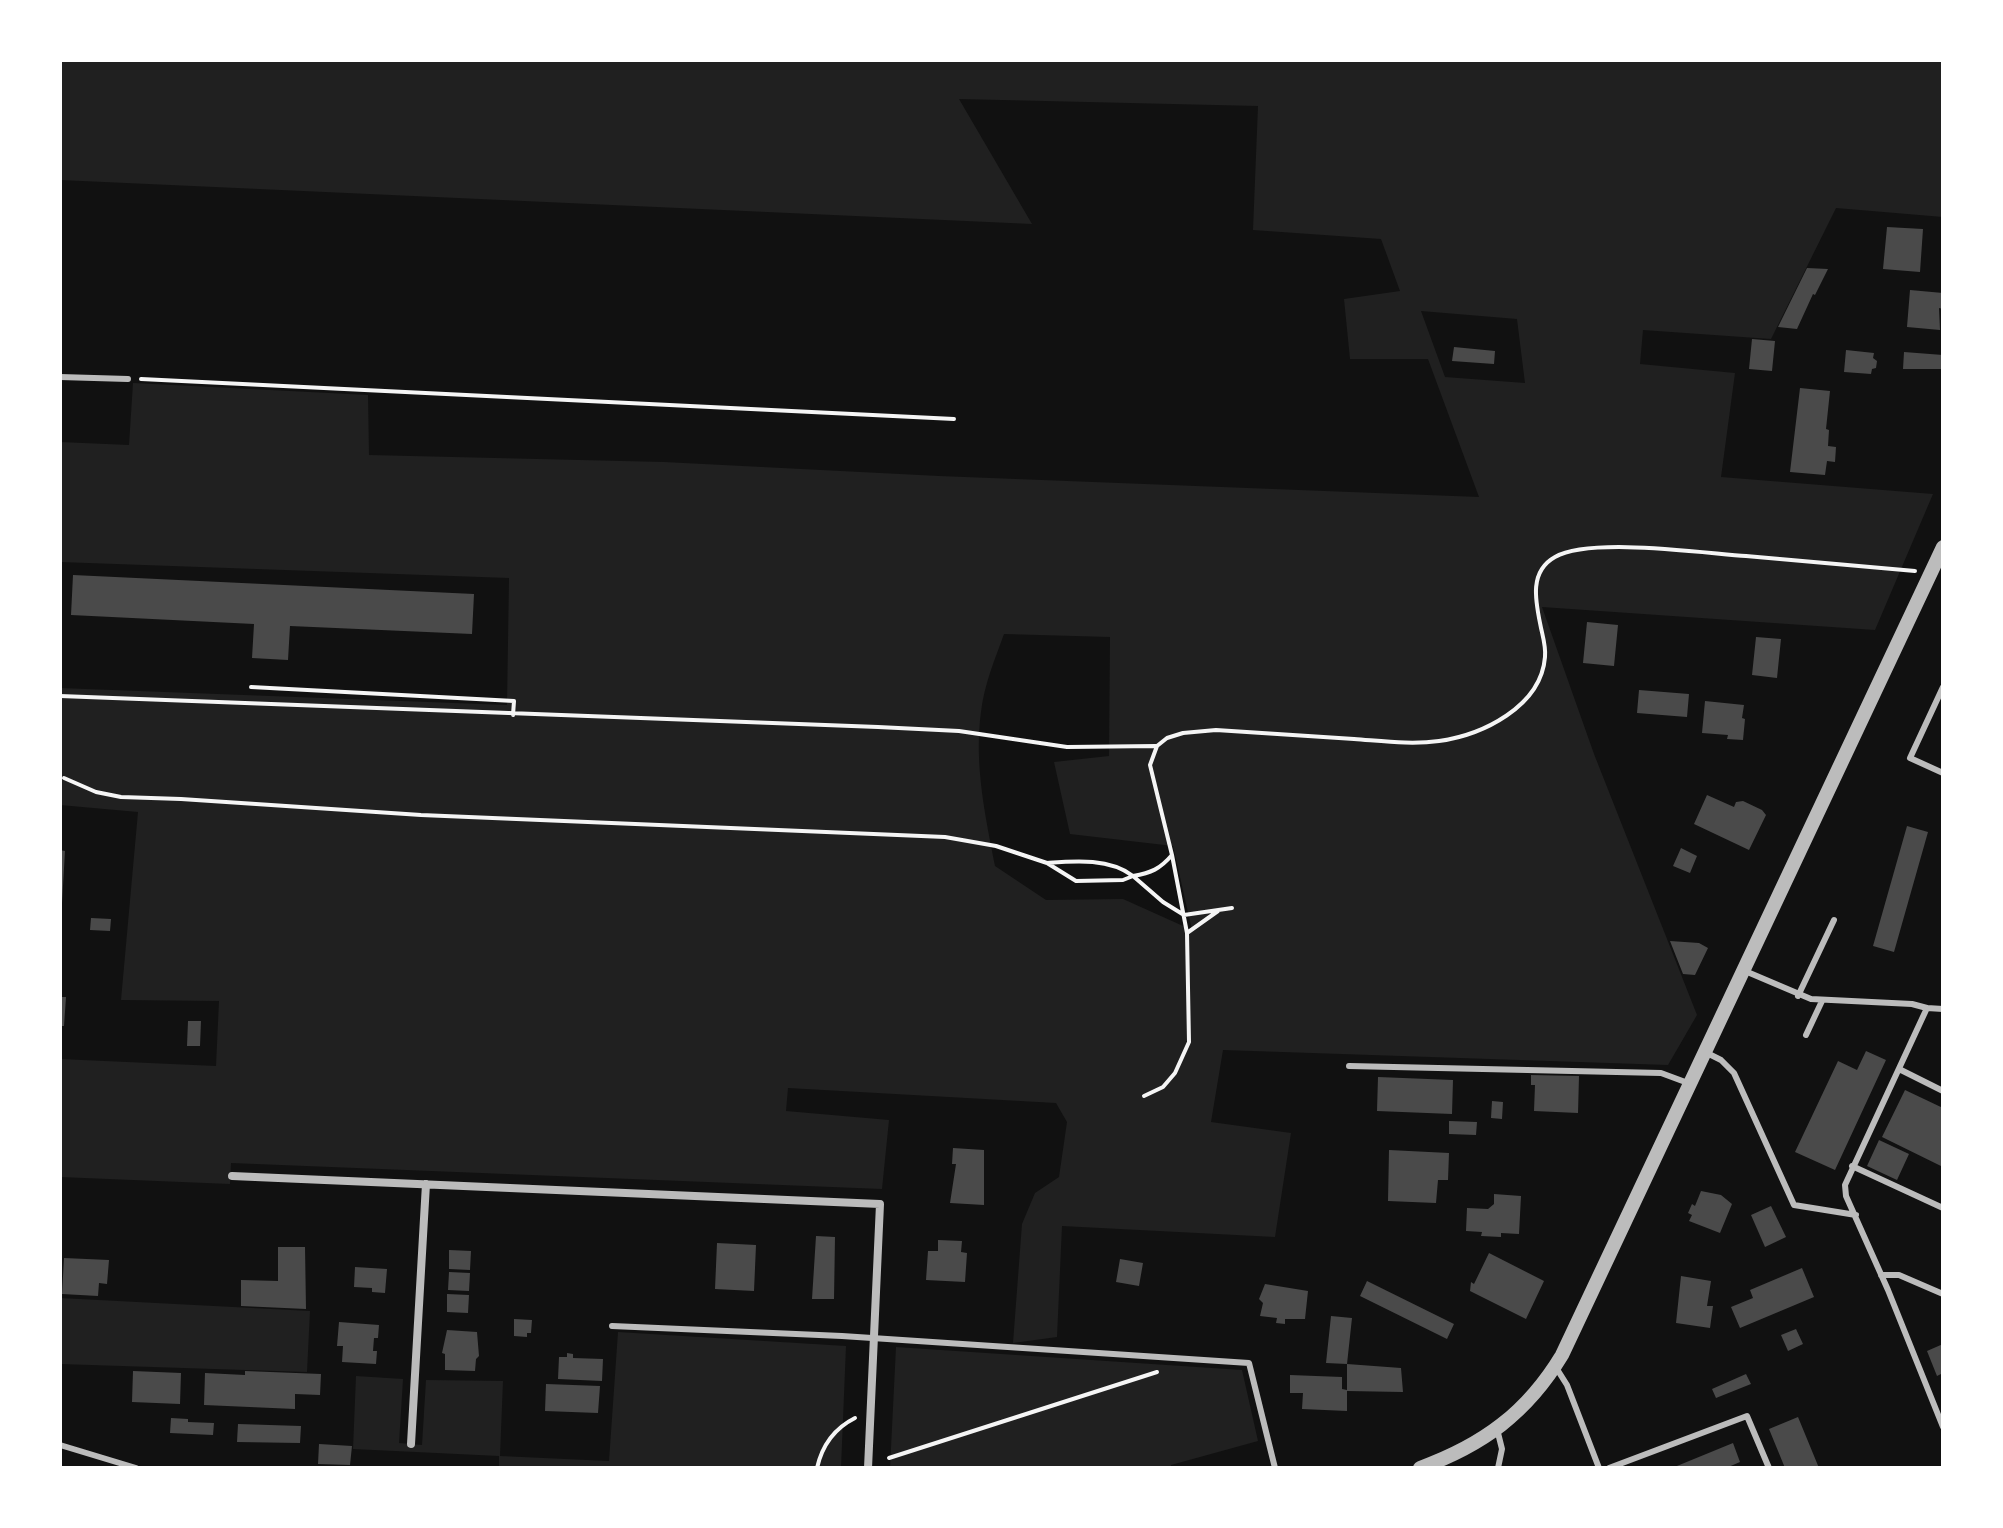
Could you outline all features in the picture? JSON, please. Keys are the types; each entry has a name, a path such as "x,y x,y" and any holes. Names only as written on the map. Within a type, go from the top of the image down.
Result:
{"street":[{"path":"1420,1468 1459,1451 1497,1429 1527,1404 1555,1366 1692,1084 1943,547"},
{"path":"232,1176 880,1204 868,1468"},
{"path":"411,1444 426,1184"}],"lane":[{"path":"60,377 128,379"},
{"path":"1943,687 1910,758 1943,773"},
{"path":"1798,996 1834,920"},
{"path":"1745,971 1798,996 1822,1001 1902,1003 1943,1009"},
{"path":"1806,1035 1822,1001"},
{"path":"1927,1008 1845,1185 1846,1196 1943,1427"},
{"path":"1709,1048 1734,1073 1794,1205 1856,1215"},
{"path":"1349,1066 1661,1073 1692,1084"},
{"path":"1899,1069 1943,1091"},
{"path":"1852,1166 1943,1208"},
{"path":"1881,1275 1899,1275 1943,1294"},
{"path":"612,1326 874,1338 1249,1363 1275,1468"},
{"path":"1555,1366 1567,1385 1599,1468"},
{"path":"1609,1468 1747,1416 1769,1468"},
{"path":"1497,1429 1502,1449 1498,1468"},
{"path":"60,1445 136,1468"}],"path":[{"path":"128,379 954,419"},
{"path":"1144,1096 1163,1087 1175,1073 1189,1042 1187,933 1150,765 1157,746 1167,738 1205,730 1418,743 1464,736 1486,727 1521,703 1538,682 1545,648 1534,595 1536,584 1544,565 1552,558 1577,549 1633,547 1931,572"},
{"path":"251,687 514,701 513,715"},
{"path":"60,696 878,727 959,731 1067,747 1157,746"},
{"path":"64,778 96,792 121,797 437,816 945,837 996,846 1047,863 1076,881 1088,882 1151,873 1172,855"},
{"path":"1047,863 1090,862 1123,869 1184,915 1232,908"},
{"path":"1187,933 1220,910"},
{"path":"889,1458 1198,1359"},
{"path":"817,1468 834,1432 852,1418 870,1417"}],"shaded area":[{"path":"60,60 1943,60 1943,217 1836,208 1771,339 1643,330 1640,364 1735,373 1721,477 1933,494 1875,630 1542,607 1594,754 1697,1015 1668,1065 1223,1050 1211,1122 1291,1133 1275,1237 1062,1226 1057,1337 1013,1343 1022,1224 1035,1193 1059,1177 1067,1122 1056,1103 788,1088 786,1111 889,1120 882,1189 231,1163 230,1184 60,1177 60,1059 216,1066 219,1001 121,1000 138,812 60,805 60,688 507,705 509,578 60,562 60,442 129,445 133,383 368,395 369,455 664,462 1479,497 1428,359 1350,359 1344,299 1400,291 1381,239 1253,230 1258,106 959,99 1032,224 60,180","holes":["1421,311 1517,319 1525,383 1445,377","1004,634 1110,637 1109,756 1054,762 1070,834 1173,846 1192,930 1123,899 1046,900 995,866 982,789 979,731 990,672"]},
{"path":"60,1298 310,1311 307,1372 60,1364"},
{"path":"618,1332 846,1346 841,1468 499,1468 499,1456 353,1449 356,1376 403,1379 399,1443 422,1445 426,1380 503,1381 500,1456 609,1461"},
{"path":"896,1347 1242,1370 1258,1441 1171,1465 1171,1468 890,1468"}],"building":[{"path":"1887,227 1923,229 1920,272 1883,269"},
{"path":"1807,268 1828,269 1797,329 1778,327"},
{"path":"1910,290 1943,293 1943,309 1939,308 1940,330 1907,327"},
{"path":"1752,339 1775,341 1772,371 1749,369"},
{"path":"1454,347 1495,351 1494,364 1452,361"},
{"path":"1846,350 1874,353 1876,368 1872,369 1871,374 1844,372"},
{"path":"1904,352 1943,355 1943,369 1903,369"},
{"path":"1800,388 1830,391 1826,429 1829,430 1828,446 1836,447 1835,462 1827,461 1825,475 1790,472"},
{"path":"73,575 474,594 472,634 290,626 288,660 252,658 254,624 71,615"},
{"path":"1587,622 1618,625 1614,666 1583,663"},
{"path":"1756,637 1781,639 1777,678 1752,675"},
{"path":"1639,690 1689,694 1687,717 1637,713"},
{"path":"1705,701 1744,705 1743,740 1727,739 1728,735 1702,733"},
{"path":"1707,795 1734,807 1736,802 1743,801 1766,815 1749,850 1694,824"},
{"path":"1907,826 1928,832 1894,952 1873,946"},
{"path":"1681,848 1697,856 1690,873 1673,866"},
{"path":"60,850 65,851 62,903 60,903"},
{"path":"91,918 111,919 110,931 90,930"},
{"path":"1670,941 1699,943 1708,948 1695,975 1683,974"},
{"path":"60,997 66,997 64,1026 60,1026"},
{"path":"188,1021 201,1021 200,1046 187,1046"},
{"path":"1866,1051 1886,1060 1835,1170 1795,1152 1838,1061 1857,1070"},
{"path":"1531,1075 1579,1076 1578,1113 1534,1111 1535,1085 1531,1085"},
{"path":"1378,1077 1453,1080 1452,1114 1377,1111"},
{"path":"1905,1090 1943,1108 1943,1167 1882,1137"},
{"path":"1492,1101 1503,1102 1502,1119 1491,1118"},
{"path":"1449,1121 1477,1122 1476,1135 1449,1134"},
{"path":"1879,1140 1909,1154 1897,1180 1867,1166"},
{"path":"953,1148 984,1150 984,1205 950,1203 956,1164 952,1164"},
{"path":"1389,1150 1449,1153 1448,1180 1438,1180 1436,1203 1388,1201"},
{"path":"1701,1191 1721,1195 1732,1204 1720,1233 1689,1221 1692,1215 1688,1213 1692,1204 1695,1206"},
{"path":"1494,1194 1521,1196 1519,1234 1481,1236 1482,1232 1466,1231 1467,1208 1488,1209 1494,1204"},
{"path":"1771,1206 1786,1237 1765,1247 1751,1215"},
{"path":"816,1236 835,1237 834,1299 812,1299"},
{"path":"938,1240 962,1241 961,1252 967,1253 965,1282 926,1280 928,1251 938,1251"},
{"path":"717,1243 756,1245 754,1291 715,1289"},
{"path":"278,1247 305,1247 306,1309 241,1306 241,1280 278,1281"},
{"path":"449,1250 471,1251 470,1270 449,1269"},
{"path":"1489,1253 1544,1281 1526,1319 1470,1291 1471,1282 1474,1284"},
{"path":"64,1258 109,1260 107,1284 99,1283 98,1296 62,1294"},
{"path":"1120,1259 1143,1263 1139,1286 1116,1282"},
{"path":"355,1267 387,1269 385,1293 372,1292 372,1288 354,1287"},
{"path":"1802,1268 1814,1297 1740,1328 1731,1307 1753,1298 1750,1290"},
{"path":"449,1272 470,1273 469,1291 448,1290"},
{"path":"1681,1276 1711,1281 1707,1306 1713,1306 1710,1328 1676,1323"},
{"path":"1367,1281 1454,1324 1447,1339 1360,1296"},
{"path":"1265,1284 1308,1291 1305,1319 1285,1319 1285,1324 1276,1323 1277,1318 1260,1316 1263,1303 1259,1299"},
{"path":"447,1294 469,1295 468,1313 447,1312"},
{"path":"1331,1316 1352,1318 1347,1364 1326,1363"},
{"path":"514,1319 532,1320 531,1333 527,1333 527,1337 514,1336"},
{"path":"339,1322 379,1325 373,1351 377,1351 376,1364 342,1362 343,1346 337,1346"},
{"path":"1796,1329 1803,1344 1788,1351 1781,1335"},
{"path":"447,1330 477,1332 479,1356 475,1371 445,1370 445,1354 442,1353"},
{"path":"1943,1344 1943,1373 1937,1376 1927,1351"},
{"path":"567,1353 573,1354 573,1358 603,1359 602,1381 558,1379 559,1357 567,1357"},
{"path":"1347,1364 1401,1368 1403,1392 1347,1391"},
{"path":"133,1371 181,1373 180,1404 132,1402"},
{"path":"245,1371 321,1374 320,1395 295,1394 295,1409 204,1405 205,1373 245,1375"},
{"path":"1746,1374 1751,1384 1716,1398 1712,1389"},
{"path":"1290,1375 1342,1377 1342,1389 1347,1390 1347,1411 1302,1409 1303,1393 1290,1393"},
{"path":"546,1384 600,1386 598,1413 545,1411"},
{"path":"1798,1417 1819,1468 1785,1468 1769,1429"},
{"path":"171,1418 214,1423 213,1435 170,1433"},
{"path":"238,1424 301,1426 300,1443 237,1442"},
{"path":"1733,1443 1740,1462 1726,1468 1672,1468"},
{"path":"319,1444 352,1446 350,1465 318,1464"}]}
